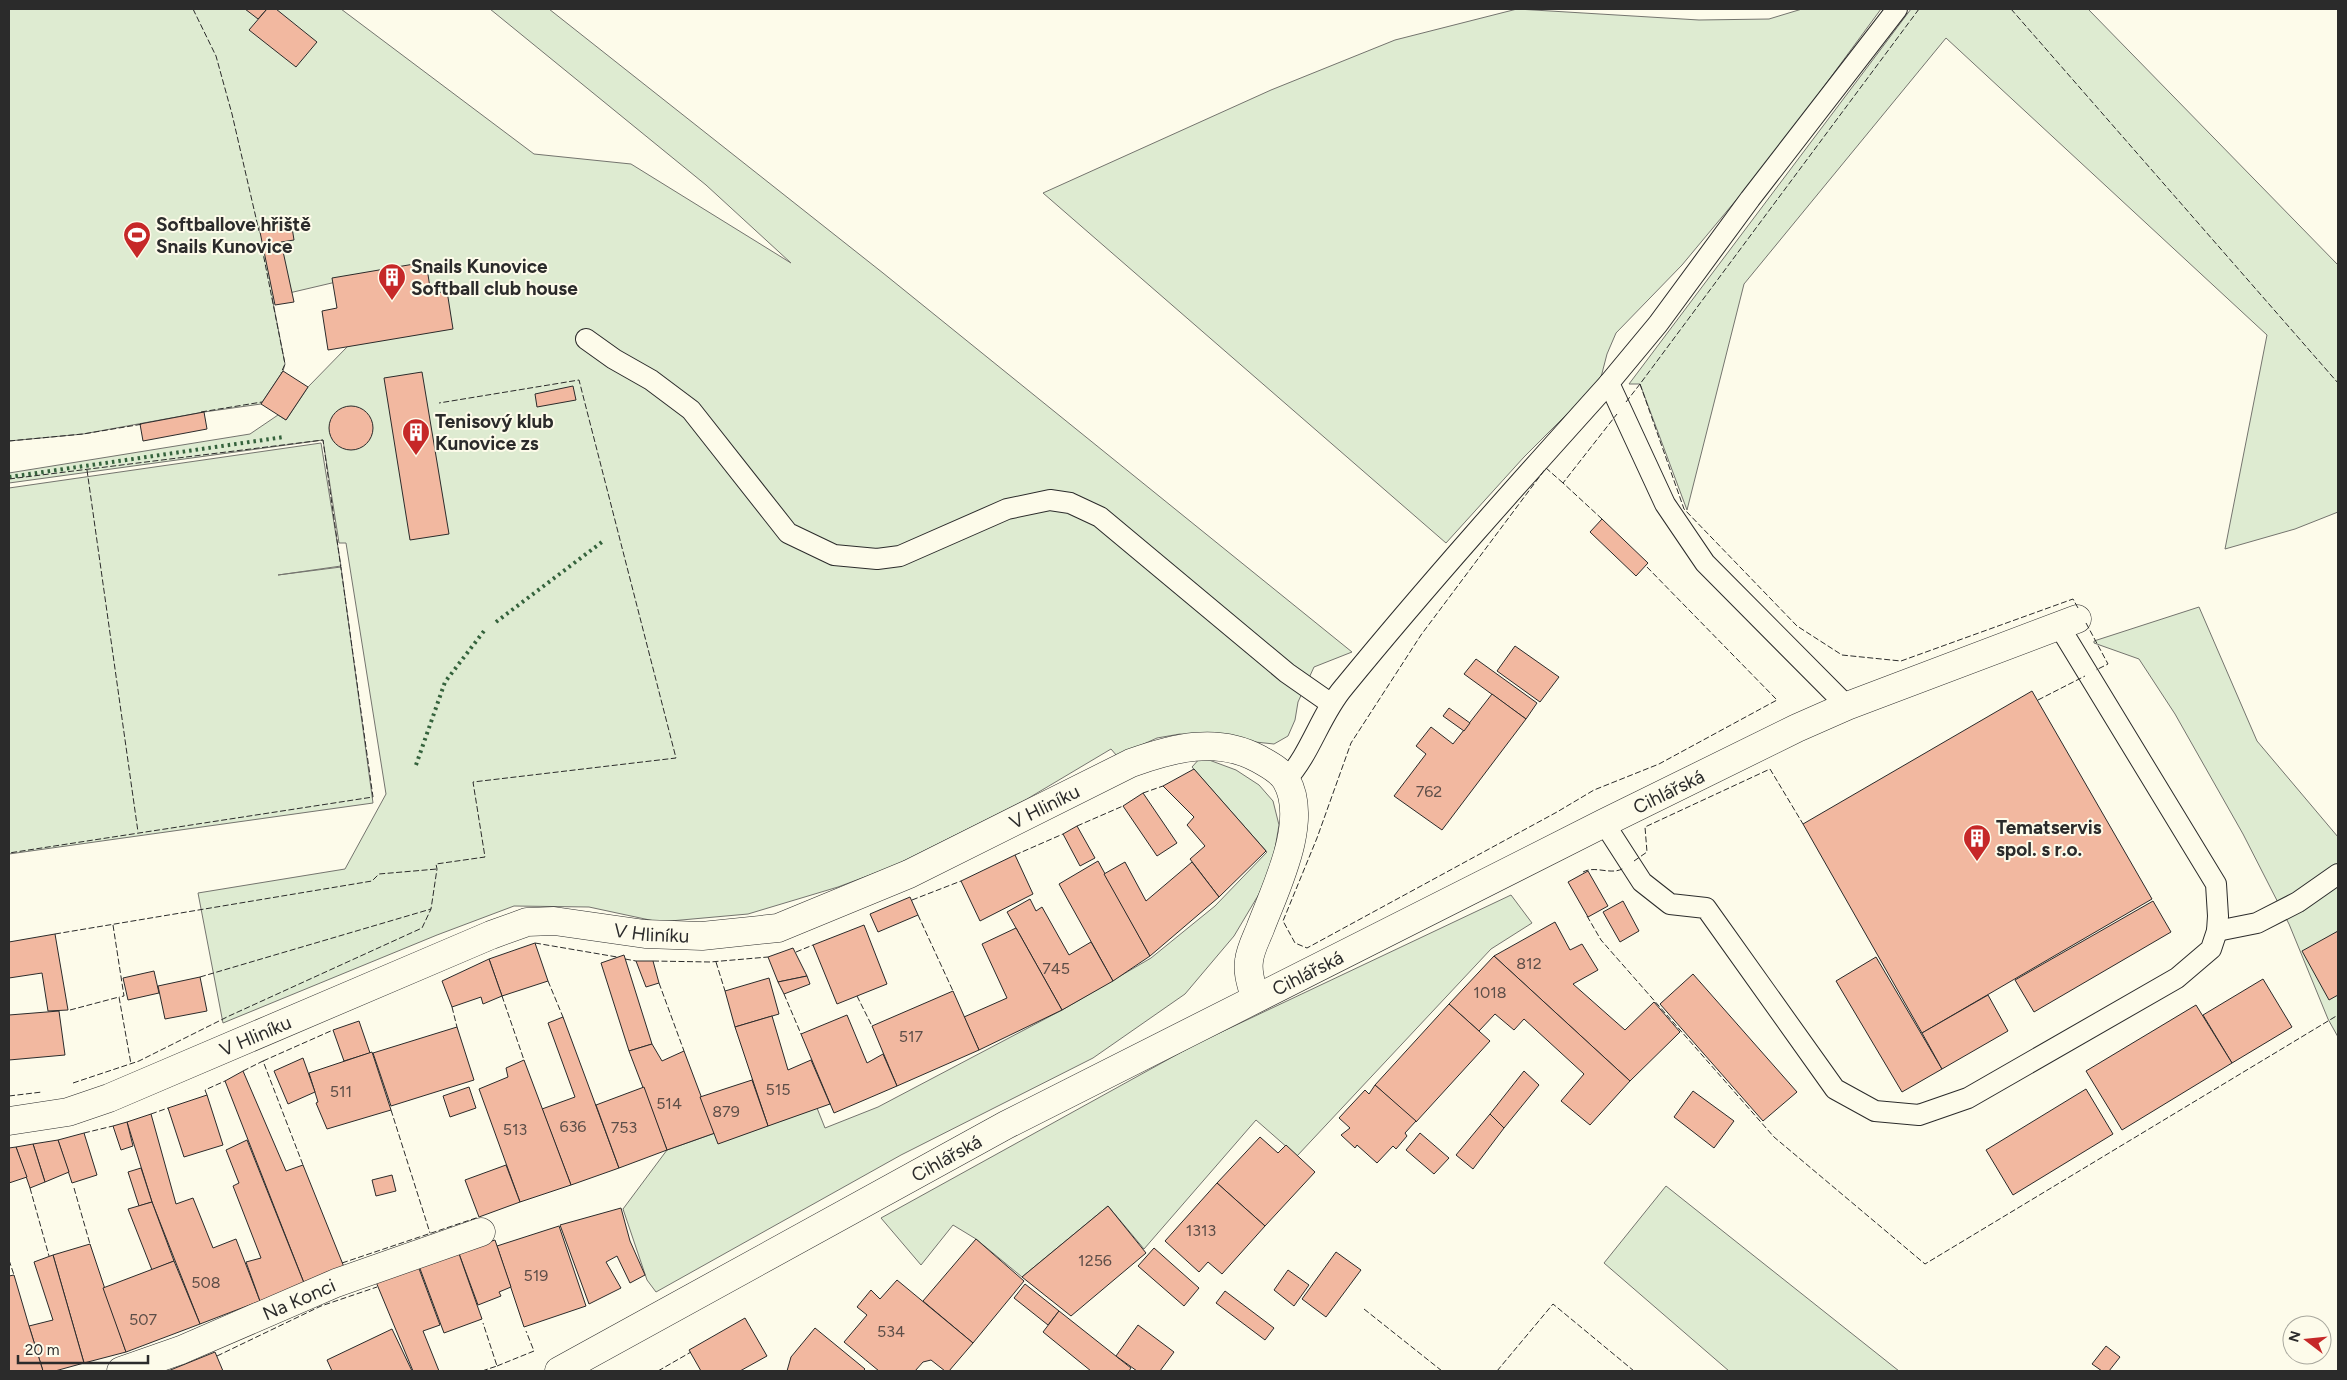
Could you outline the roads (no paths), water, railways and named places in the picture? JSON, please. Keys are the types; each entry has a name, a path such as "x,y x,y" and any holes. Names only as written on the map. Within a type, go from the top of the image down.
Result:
{"street":[{"name":"Cihlářská","path":"559,1371 1006,1125 1255,998 1797,728 1847,706 2068,622"},
{"name":"V Hliníku","path":"9,1121 68,1112 110,1098 491,935 527,922 554,921 645,934 702,936 778,928 910,874 1131,763 1162,752 1191,747 1223,746 1252,755 1273,767 1286,780"},
{"path":"1255,998 1250,981 1249,959 1277,890 1287,857 1294,817 1292,793 1286,780"},
{"name":"Na Konci","path":"120,1371 181,1350 336,1283 481,1232"}],"lane":[{"path":"1286,780 1304,757 1330,703 1413,602 1609,383 1658,324 1750,200 1897,9"},
{"path":"586,339 614,360 651,380 691,410 788,533 834,554 877,559 900,556 1007,509 1050,500 1070,503 1100,517 1287,673 1330,703"},
{"path":"1609,383 1664,504 1706,562 1847,706"},
{"path":"1604,824 1642,882 1670,904 1706,908 1835,1089 1875,1111 1919,1115 1968,1098 2178,978 2211,949 2217,931 2216,884 2068,622"},
{"path":"2217,931 2257,923 2298,902 2338,874"}],"place":[{"name":"Softballove hřiště Snails Kunovice","path":"137,259"},
{"name":"Snails Kunovice Softball club house","path":"392,301"},
{"name":"Tenisový klub Kunovice zs","path":"416,456"},
{"name":"Tematservis spol. s r.o.","path":"1977,862"}]}
